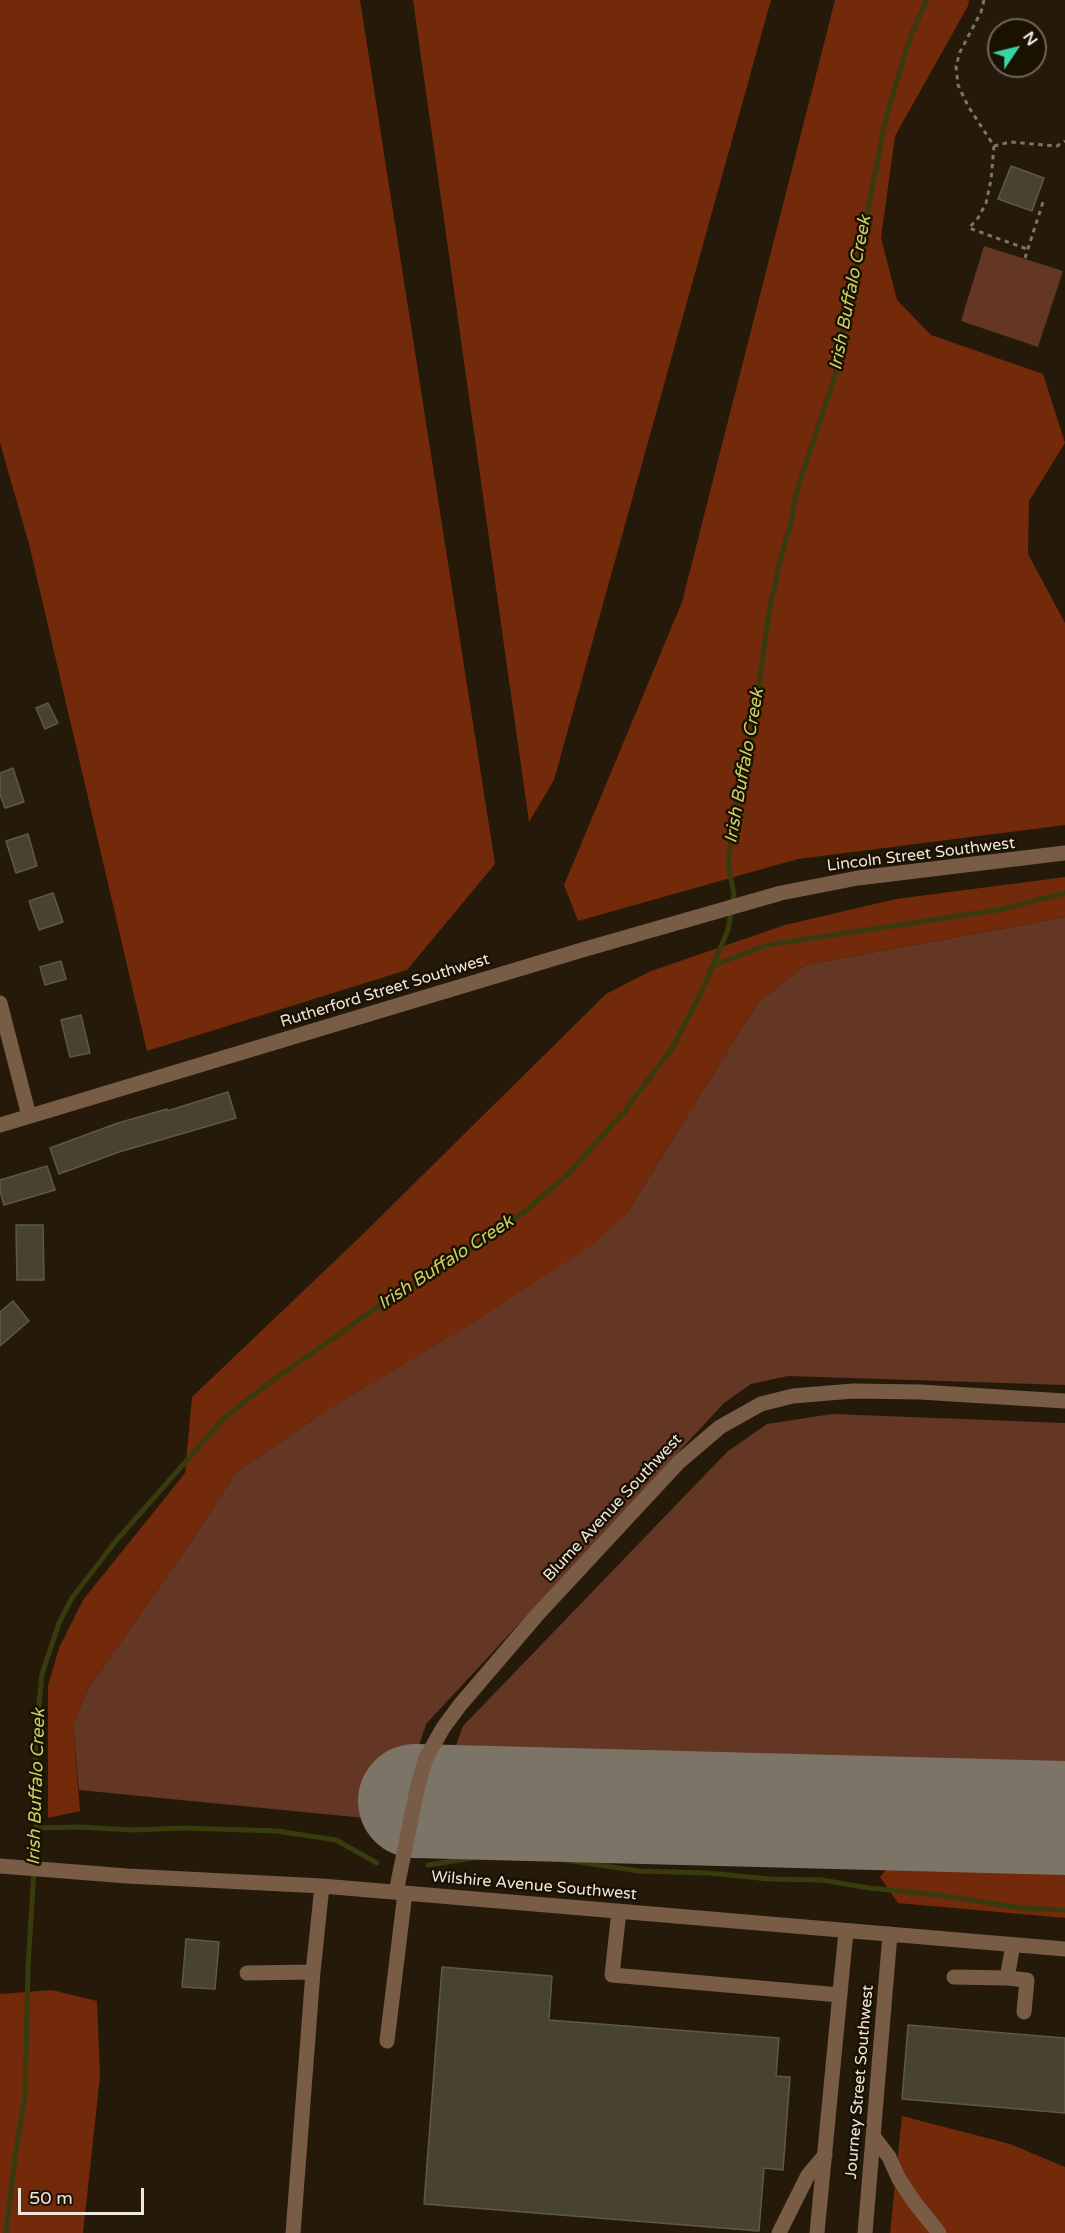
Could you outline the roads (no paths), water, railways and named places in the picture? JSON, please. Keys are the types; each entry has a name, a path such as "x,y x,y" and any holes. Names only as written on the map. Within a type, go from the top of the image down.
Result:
{"street":[{"name":"Lincoln Street Southwest","path":"781,893 858,878 1065,853"},
{"name":"Rutherford Street Southwest","path":"0,1125 781,893"},
{"path":"0,1003 29,1116"},
{"name":"Blume Avenue Southwest","path":"387,2041 400,1893 418,1785 426,1758 443,1728 460,1705 545,1607 679,1462 720,1427 761,1404 793,1396 853,1391 920,1392 1065,1401"},
{"name":"Wilshire Avenue Southwest","path":"0,1866 322,1886 1065,1949"},
{"path":"293,2233 313,1972 322,1886"},
{"path":"619,1911 612,1975 840,1995"},
{"path":"817,2233 846,1931"},
{"name":"Journey Street Southwest","path":"865,2233 890,1934"},
{"path":"1007,1978 1013,1945"},
{"path":"247,1973 313,1972"},
{"path":"954,1977 1027,1980 1024,2012"},
{"path":"873,2136 889,2157 899,2179 915,2203 939,2233"},
{"path":"780,2233 808,2175 825,2155"}],"waterway":[{"name":"Irish Buffalo Creek","path":"6,2233 25,2097 28,1968 38,1802 35,1744 42,1674 59,1623 72,1598 115,1542 224,1418 268,1384 389,1299 457,1259 523,1213 569,1173 625,1113 671,1050 700,995 728,930 734,894 728,865 737,795 750,744 770,606 792,519 796,493 835,376 848,299 852,293 886,117 911,35 927,0"},
{"path":"712,966 767,945 998,910 1065,893"},
{"path":"36,1828 78,1827 133,1830 184,1828 277,1831 336,1840 377,1863"},
{"path":"428,1865 492,1855 546,1857 639,1871 822,1880 1022,1908 1065,1910"}]}
